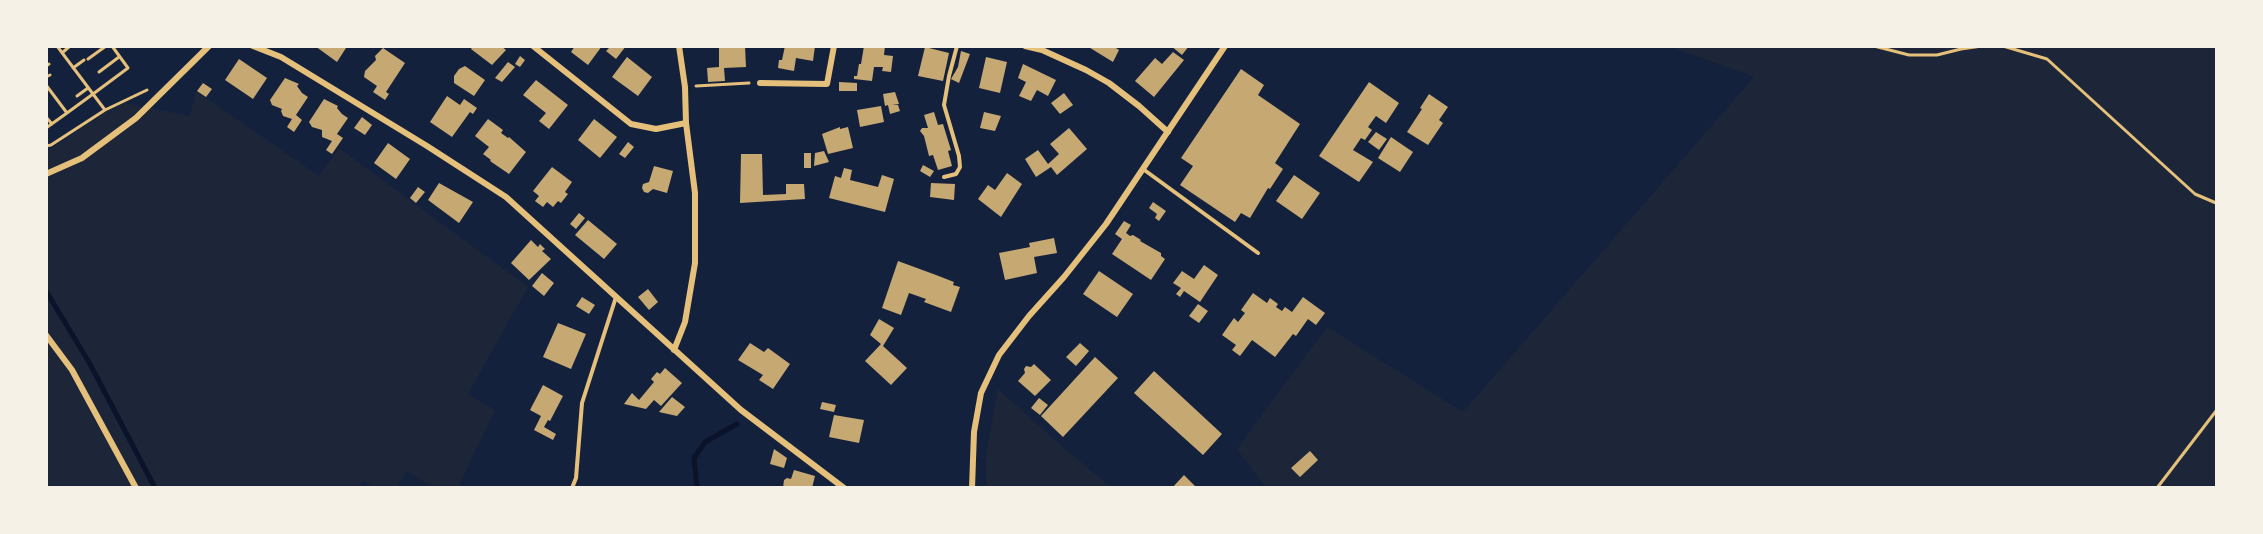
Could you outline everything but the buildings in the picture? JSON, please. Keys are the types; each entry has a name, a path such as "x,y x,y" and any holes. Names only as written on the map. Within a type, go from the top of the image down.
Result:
{"street":[{"path":"46,174 82,158 136,118 209,46"},
{"path":"253,46 281,57 506,197 741,410 844,488"},
{"path":"532,46 631,124 656,129 686,123"},
{"path":"674,350 685,322 695,263 695,193 679,46"},
{"path":"760,83 827,84 834,46"},
{"path":"1025,46 1042,50 1109,83 1168,132"},
{"path":"972,488 974,432 981,393 999,355 1099,233 1225,46"},
{"path":"46,335 72,370 136,488"}],"lane":[{"path":"944,177 956,174 960,167 944,105 957,46"},
{"path":"1143,169 1258,254"},
{"path":"572,488 576,478 582,403 616,297"}],"path":[{"path":"57,46 105,110"},
{"path":"62,53 70,46"},
{"path":"73,68 106,46"},
{"path":"46,128 128,68 112,46"},
{"path":"1874,46 1909,55 1937,56 1982,46"},
{"path":"2002,46 2047,59 2194,194 2217,203"},
{"path":"99,72 119,57"},
{"path":"685,87 760,83"},
{"path":"46,85 67,112"},
{"path":"46,146 105,110 146,91 159,87 166,89"},
{"path":"77,96 88,88"},
{"path":"46,117 52,124"},
{"path":"2157,488 2217,411"}],"shaded area":[{"path":"1671,47 2216,47 2216,487 1266,488 1237,449 1327,327 1463,412 1754,77"},
{"path":"196,91 319,176 339,148 528,287 468,394 495,410 458,487 433,487 407,471 396,488 374,487 363,481 357,488 126,486 47,488 47,151 121,102 190,116"},
{"path":"998,389 1111,487 986,487 986,454"}],"waterway":[{"path":"46,291 90,364 155,488"},
{"path":"697,488 694,458 705,442 737,424"}]}
